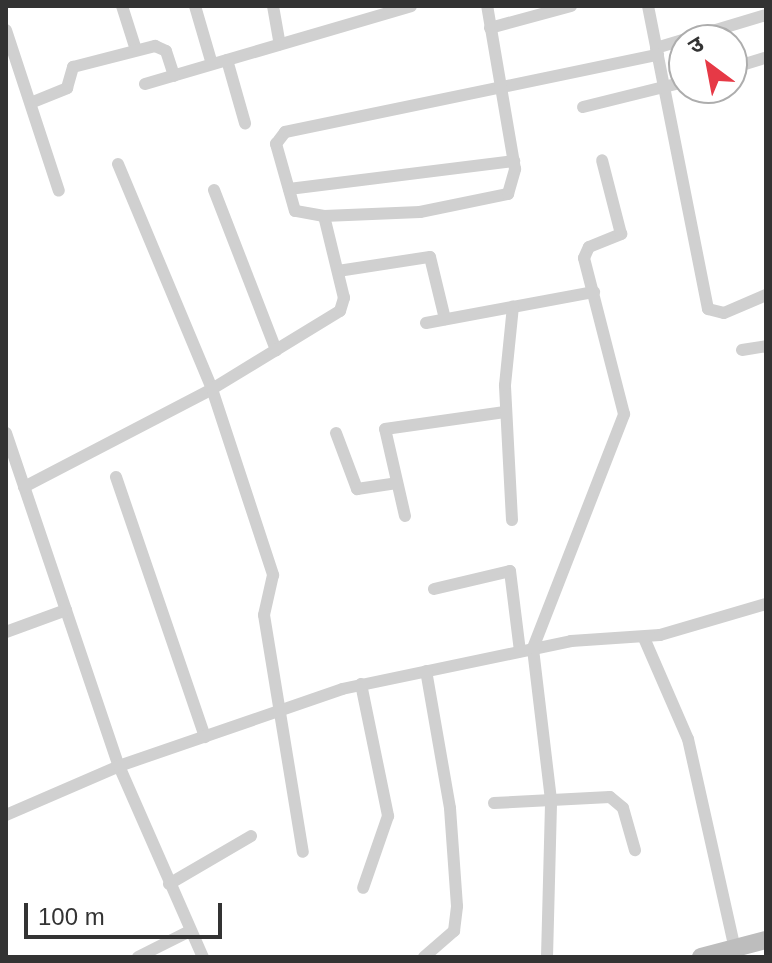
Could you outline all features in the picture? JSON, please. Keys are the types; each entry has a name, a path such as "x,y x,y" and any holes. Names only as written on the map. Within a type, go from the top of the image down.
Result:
{"street":[{"path":"122,6 136,50"},
{"path":"195,6 212,64"},
{"path":"273,6 280,44"},
{"path":"145,84 387,9 411,6"},
{"path":"487,6 490,28 502,92 514,161 513,187 494,202 324,216 297,214 276,144 285,132 502,92 657,52 766,15"},
{"path":"490,28 571,6"},
{"path":"648,6 708,309 724,313 766,295"},
{"path":"6,30 33,102 59,191"},
{"path":"33,102 67,88 73,67 136,50 161,47 174,76"},
{"path":"227,60 245,123"},
{"path":"583,107 668,87"},
{"path":"527,650 624,414 584,251 621,234 602,160"},
{"path":"289,189 514,161"},
{"path":"118,164 212,389 273,575 264,615 285,711 303,852"},
{"path":"214,190 276,350"},
{"path":"6,482 22,482 212,389 343,308 338,271 324,216"},
{"path":"338,271 430,257 445,319"},
{"path":"426,323 594,292"},
{"path":"512,520 505,412 513,306"},
{"path":"742,350 766,346"},
{"path":"405,516 387,428 505,412"},
{"path":"6,433 119,766 188,932 203,957"},
{"path":"336,433 357,489 397,483"},
{"path":"116,477 205,737"},
{"path":"434,589 510,571 527,650 551,800 547,957"},
{"path":"6,815 119,766 361,684 527,650 644,638 766,604"},
{"path":"6,632 66,610"},
{"path":"644,638 688,739 735,949"},
{"path":"424,957 454,931 457,906 450,808 426,671"},
{"path":"361,684 388,816 363,888"},
{"path":"494,803 617,800 635,850"},
{"path":"169,884 251,836"},
{"path":"138,957 188,932"},
{"path":"711,956 766,940"}]}
